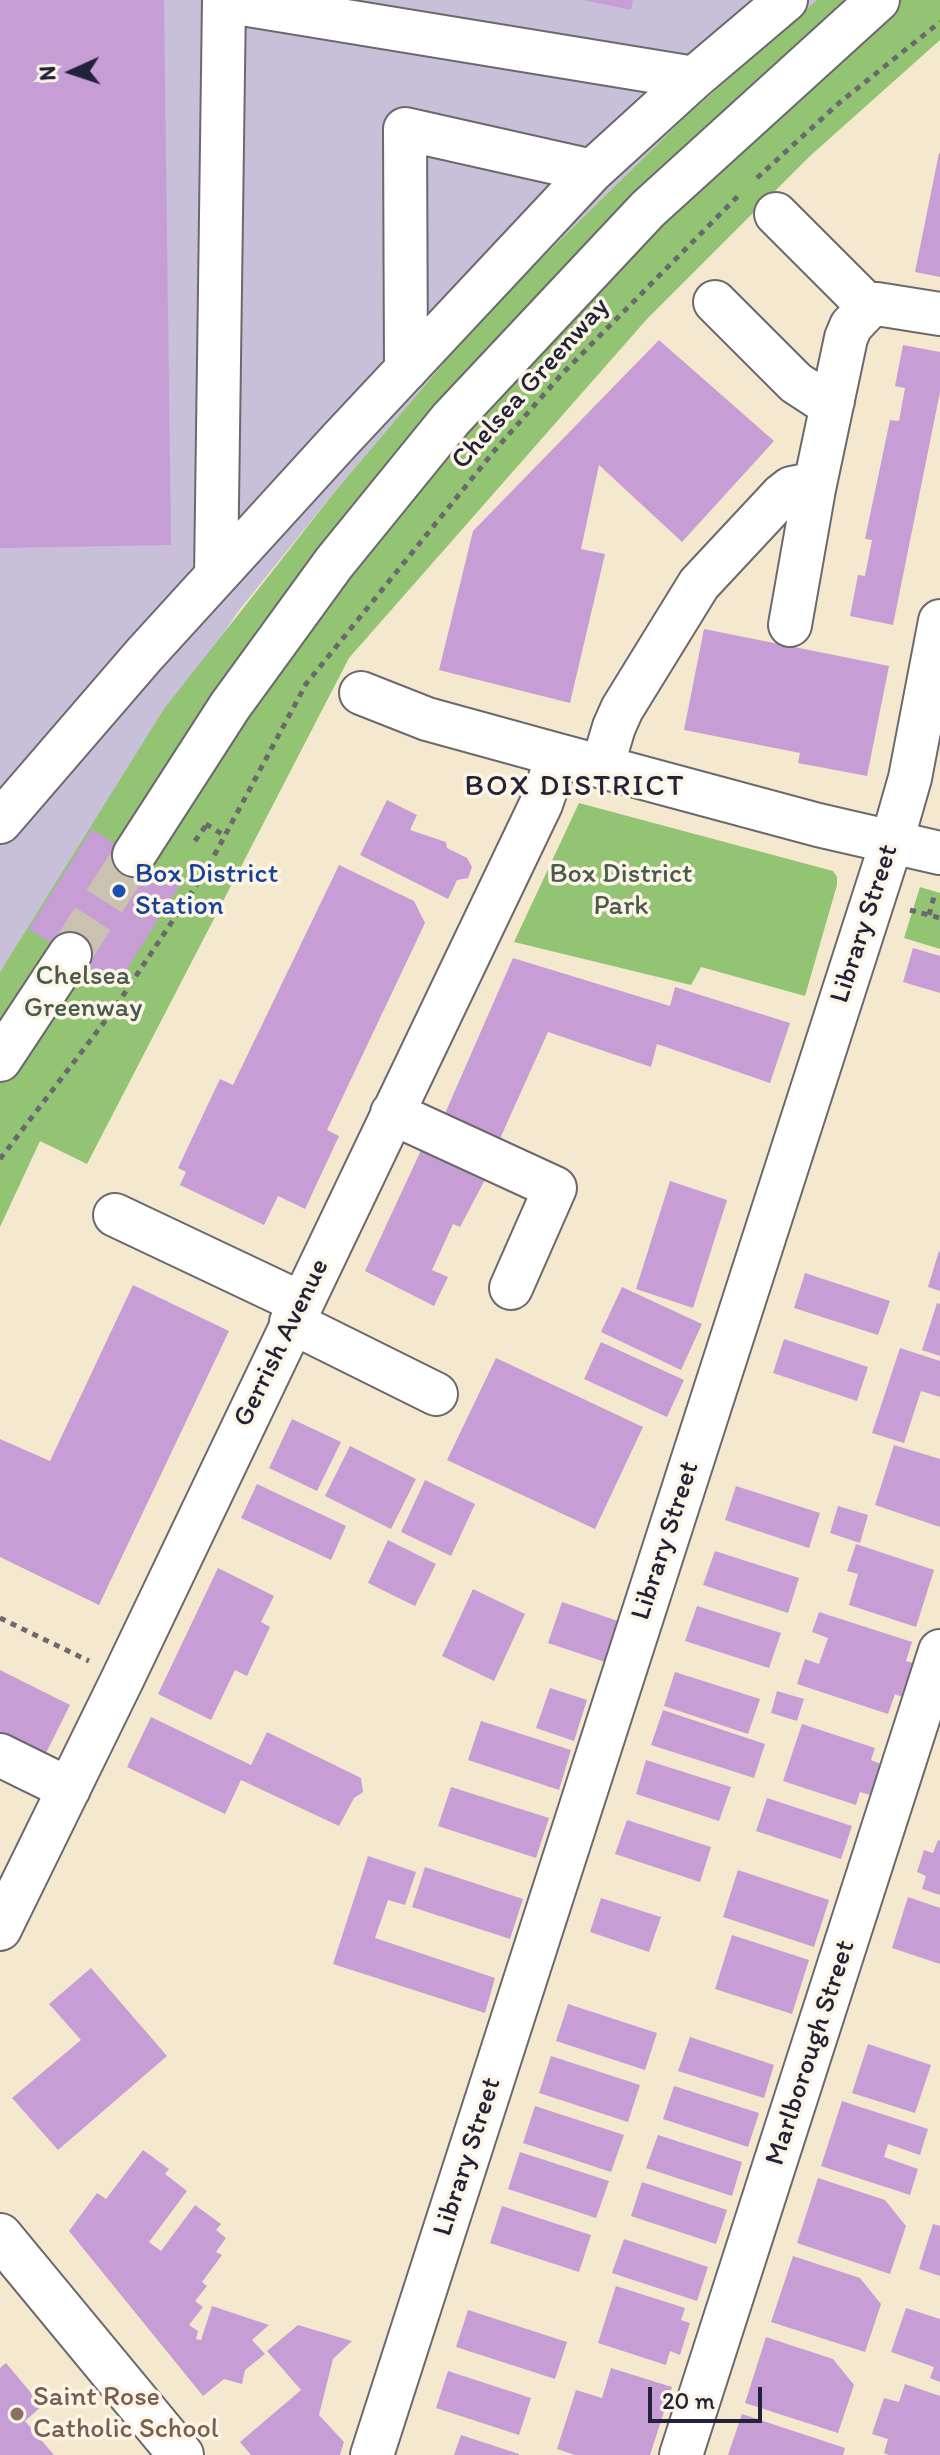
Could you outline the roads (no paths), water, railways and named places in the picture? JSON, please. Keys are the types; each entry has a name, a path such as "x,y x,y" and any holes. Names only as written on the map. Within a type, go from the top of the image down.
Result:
{"main road":[{"path":"0,2236 181,2455"}],"street":[{"path":"0,822 144,655 592,171 786,0"},
{"path":"134,855 230,706 334,563 451,419 648,209 878,0"},
{"path":"216,576 224,1 694,78"},
{"path":"406,370 405,129 592,171"},
{"path":"776,214 869,307"},
{"path":"715,302 796,383 819,398 833,401"},
{"path":"790,625 814,489 846,338 858,316 869,307 887,304 940,314"},
{"path":"602,767 622,709 699,584 782,495 791,488 801,486 814,489"},
{"name":"Library Street","path":"372,2455 892,841 910,778 940,621"},
{"path":"361,693 427,719 818,825 892,841 938,870"},
{"name":"Gerrish Avenue","path":"0,1929 541,804 558,755"},
{"path":"0,1060 70,954"},
{"path":"392,1113 555,1188 511,1288"},
{"path":"115,1215 296,1313 436,1394"},
{"name":"Marlborough Street","path":"681,2455 940,1651"},
{"path":"0,1755 69,1789"}],"tunnel":[{"path":"70,954 134,855"}],"place":[{"name":"Box District Station","path":"119,891"},
{"name":"Saint Rose Catholic School","path":"17,2414"}],"district":[{"name":"BOX DISTRICT","path":"575,787"}],"park label":[{"name":"Box District Park","path":"621,891"},
{"name":"Chelsea Greenway","path":"83,993"}]}
